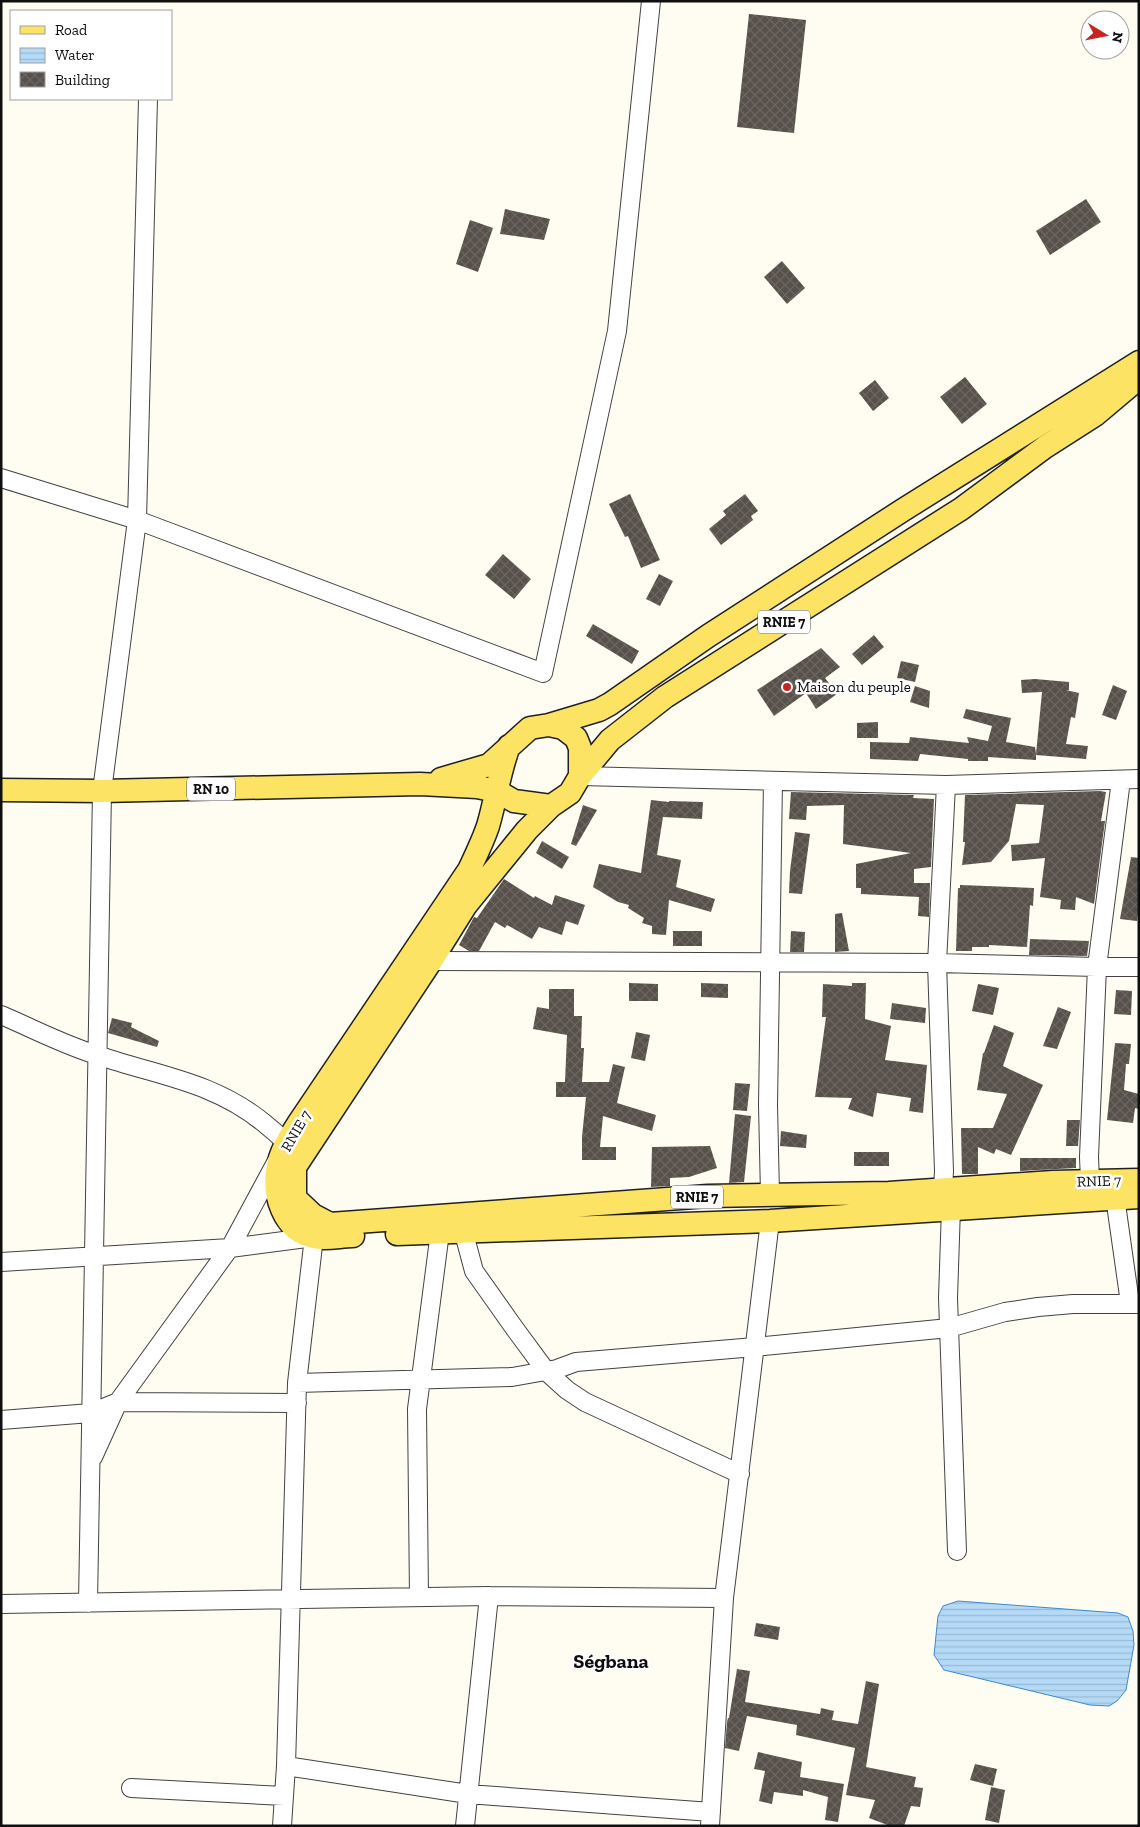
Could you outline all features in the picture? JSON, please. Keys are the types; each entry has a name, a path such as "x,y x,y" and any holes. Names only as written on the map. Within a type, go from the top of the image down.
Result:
{"main road":[{"name":"RNIE 7","path":"548,725 599,710 610,704 708,636 903,510 1139,362"},
{"name":"RNIE 7","path":"1139,378 1095,415 1045,447 961,509 665,698 610,740 580,776 570,793 551,806 527,830 471,898 295,1167 296,1198 313,1215 330,1224 708,1196 889,1193 947,1199 1139,1197"},
{"name":"RN 10","path":"420,784 489,765 530,728 548,725"},
{"path":"548,725 563,728 576,738 580,748 580,776"},
{"name":"RNIE 7","path":"509,746 502,766 488,826 480,849 469,870 286,1144 278,1165 276,1184 283,1214 296,1229 314,1237 463,1230 770,1221 1090,1181 1139,1180"},
{"name":"RN 10","path":"1,790 102,791 420,784 477,787 497,791 514,801 551,806"}],"street":[{"path":"1,478 137,520 543,673 617,331 651,1"},
{"path":"88,1603 102,791 137,520 148,100"},
{"path":"580,776 946,785 1139,779"},
{"path":"1090,1181 1089,1158 1097,967 1120,780"},
{"path":"770,1195 768,1105 773,781"},
{"path":"946,785 938,963 957,1551"},
{"path":"431,961 938,963 1139,967"},
{"path":"1,1015 98,1056 186,1081 213,1092 245,1108 282,1137 286,1144 230,1248"},
{"path":"90,1465 118,1402 276,1184 295,1167"},
{"path":"297,1382 512,1377 546,1371 576,1362 949,1328 1006,1312 1038,1307 1073,1304 1135,1304 1114,1197"},
{"path":"286,1766 468,1794 711,1819 724,1598 770,1221"},
{"path":"463,1230 474,1270 546,1371 585,1402 740,1474"},
{"path":"419,1597 417,1409 440,1232"},
{"path":"1,1262 230,1248 314,1237 297,1382 286,1766 282,1826"},
{"path":"1,1420 91,1413 118,1402 297,1404"},
{"path":"1,1604 489,1596 724,1598"},
{"path":"465,1826 489,1596"},
{"path":"131,1788 284,1796"}],"water":[{"path":"958,1601 1118,1613 1128,1617 1133,1631 1134,1645 1126,1690 1117,1701 1109,1706 1090,1705 944,1670 934,1655 938,1616 943,1606"}],"building":[{"path":"749,14 806,20 794,133 737,127"},
{"path":"1086,199 1101,222 1050,255 1036,231"},
{"path":"505,209 550,219 544,240 500,234"},
{"path":"470,220 493,228 478,272 456,264"},
{"path":"782,261 805,288 787,304 764,277"},
{"path":"965,377 987,404 962,424 940,397"},
{"path":"875,380 889,398 873,411 859,393"},
{"path":"630,494 660,560 641,568 628,536 625,537 609,504"},
{"path":"745,494 758,511 751,516 753,520 721,545 709,529 726,515 723,511"},
{"path":"503,554 531,579 514,599 485,575"},
{"path":"659,574 673,581 660,606 646,599"},
{"path":"593,624 639,651 632,664 586,636"},
{"path":"874,635 884,647 862,665 852,654"},
{"path":"821,648 840,667 825,678 837,694 816,709 806,693 774,716 757,690"},
{"path":"901,661 919,665 915,682 897,678"},
{"path":"1035,679 1069,682 1069,690 1066,690 1079,693 1075,718 1071,717 1066,744 1088,746 1086,759 1036,755 1036,760 988,757 988,761 968,761 968,759 920,754 918,761 870,759 870,742 909,743 910,737 969,743 967,737 988,741 992,726 963,718 966,709 1011,718 1006,742 1035,747 1036,754 1042,692 1022,693 1021,680"},
{"path":"1113,685 1127,691 1116,720 1102,715"},
{"path":"915,686 930,691 929,708 910,702"},
{"path":"878,722 878,738 857,738 857,723"},
{"path":"791,792 914,795 913,798 934,799 931,867 914,869 914,883 930,883 929,917 918,916 919,897 861,894 861,888 856,888 856,864 911,853 843,844 844,805 807,806 806,820 789,819"},
{"path":"1106,792 1101,821 1105,821 1094,904 1076,897 1075,910 1060,909 1061,900 1040,897 1045,858 1012,861 1011,845 1039,843 1044,805 1016,804 1009,841 991,862 962,865 965,842 963,842 965,795"},
{"path":"651,800 703,802 702,819 663,817 657,855 681,860 676,887 715,899 711,912 669,900 666,935 652,934 652,926 642,923 644,918 628,908 629,905 618,902 593,887 599,864 641,873"},
{"path":"583,805 597,810 576,846 571,844"},
{"path":"795,832 810,834 802,894 789,893"},
{"path":"542,841 569,857 562,869 536,853"},
{"path":"1131,857 1139,858 1139,907 1137,921 1120,919"},
{"path":"504,879 534,898 535,896 552,905 555,895 585,905 578,925 566,921 562,935 539,927 532,939 507,925 505,928 495,922 479,951 469,951 459,945 474,917 477,918"},
{"path":"960,885 1034,888 1033,906 1030,905 1027,947 989,945 989,947 972,947 972,951 956,951 958,888 960,888"},
{"path":"842,913 849,951 835,952 835,914"},
{"path":"673,931 702,931 702,946 673,946"},
{"path":"791,931 805,932 804,952 790,952"},
{"path":"1030,939 1089,941 1087,956 1029,955"},
{"path":"629,983 658,984 658,1001 629,1001"},
{"path":"701,983 728,984 728,998 701,997"},
{"path":"852,983 866,983 865,1019 891,1026 885,1060 927,1065 923,1113 909,1111 911,1098 877,1093 873,1117 848,1109 852,1098 815,1097 826,1017 822,1017 823,984 852,986"},
{"path":"978,984 999,988 993,1015 972,1011"},
{"path":"549,989 574,989 574,1016 582,1016 581,1048 584,1048 582,1082 609,1082 613,1064 625,1067 617,1103 656,1115 652,1131 603,1116 600,1147 616,1147 616,1160 582,1160 586,1097 556,1097 556,1082 565,1082 567,1035 533,1029 537,1007 549,1009"},
{"path":"1116,990 1132,991 1131,1015 1114,1014"},
{"path":"892,1003 926,1008 925,1023 890,1019"},
{"path":"1058,1007 1071,1012 1057,1049 1043,1046"},
{"path":"112,1018 132,1023 131,1027 159,1041 157,1047 108,1033"},
{"path":"994,1025 1014,1033 1003,1066 1043,1085 1011,1155 996,1149 994,1154 978,1147 978,1174 962,1174 961,1128 993,1128 1007,1094 977,1090 983,1053"},
{"path":"636,1032 650,1035 645,1061 631,1058"},
{"path":"1115,1043 1131,1044 1129,1064 1126,1064 1124,1090 1139,1094 1139,1109 1135,1108 1133,1123 1107,1120"},
{"path":"735,1083 750,1084 747,1111 733,1110"},
{"path":"735,1114 751,1116 744,1182 729,1183"},
{"path":"1067,1120 1080,1120 1078,1146 1066,1146"},
{"path":"781,1131 807,1135 806,1148 780,1146"},
{"path":"710,1146 717,1168 689,1177 670,1178 670,1186 651,1187 652,1147"},
{"path":"854,1152 889,1152 889,1166 854,1166"},
{"path":"1020,1158 1076,1158 1076,1168 1020,1171"},
{"path":"756,1623 780,1627 778,1640 754,1636"},
{"path":"737,1669 750,1671 745,1702 820,1714 821,1708 834,1711 832,1720 858,1724 866,1681 879,1684 866,1767 916,1777 914,1787 923,1788 920,1807 911,1806 904,1826 890,1826 869,1818 875,1800 846,1795 855,1748 796,1735 797,1725 747,1716 739,1751 725,1748 727,1722"},
{"path":"758,1752 802,1762 800,1777 844,1784 838,1822 825,1820 828,1797 803,1790 803,1796 774,1792 772,1804 759,1801 765,1771 754,1769"},
{"path":"975,1764 997,1769 993,1786 970,1780"},
{"path":"991,1787 1005,1790 999,1823 985,1820"}],"place":[{"name":"Maison du peuple","path":"787,687"}],"district":[{"name":"Ségbana","path":"611,1661"}]}
